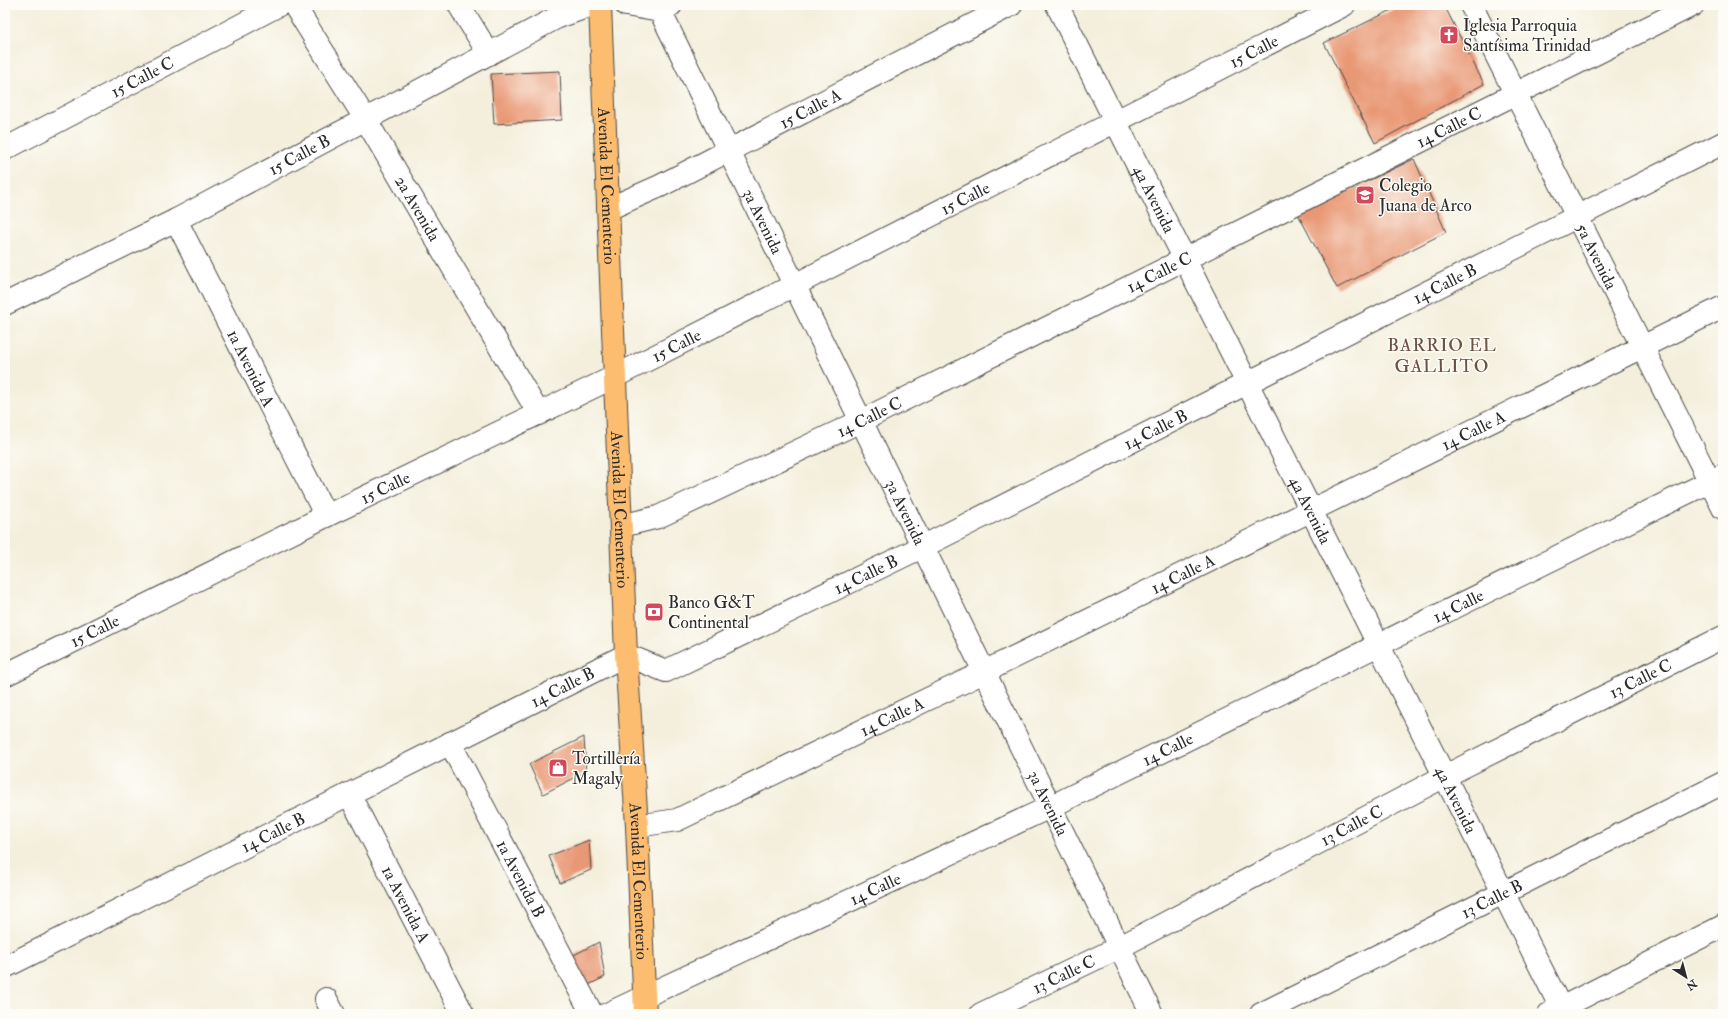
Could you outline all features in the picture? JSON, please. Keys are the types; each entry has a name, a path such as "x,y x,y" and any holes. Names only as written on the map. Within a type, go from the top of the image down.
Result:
{"main road":[{"name":"Avenida El Cementerio","path":"600,5 626,655 637,826 645,1005"}],"street":[{"name":"15 Calle C","path":"5,149 279,5"},
{"name":"2a Avenida","path":"294,5 366,120 539,414"},
{"path":"459,5 489,54"},
{"name":"15 Calle B","path":"5,304 176,220 556,18 592,5"},
{"path":"626,5 665,8"},
{"name":"15 Calle A","path":"608,209 660,186 1012,5"},
{"name":"4a Avenida","path":"1057,5 1503,892 1558,1012"},
{"name":"15 Calle","path":"5,675 326,516 614,377 1344,5"},
{"name":"5a Avenida","path":"1471,5 1642,347 1717,478 1723,508"},
{"name":"14 Calle C","path":"621,526 658,517 861,421 1693,5"},
{"name":"3a Avenida","path":"665,8 728,151 1152,1014"},
{"name":"14 Calle B","path":"5,967 626,655 666,670 922,547 1723,143"},
{"name":"1a Avenida A","path":"176,220 326,516"},
{"name":"14 Calle A","path":"637,826 677,820 984,672 1723,307"},
{"name":"14 Calle","path":"607,1014 645,1005 1717,478"},
{"name":"13 Calle C","path":"981,1014 1120,947 1445,776 1723,637"},
{"name":"1a Avenida B","path":"450,743 592,1014"},
{"name":"13 Calle B","path":"1261,1014 1723,783"},
{"name":"1a Avenida A","path":"349,794 463,1014"},
{"path":"1558,1012 1723,926"}],"building":[{"path":"1402,5 1444,5 1484,84 1375,143 1324,43"},
{"path":"560,71 562,120 494,124 491,74"},
{"path":"1414,159 1446,232 1337,288 1298,214"},
{"name":"Tortillería Magaly","path":"584,737 586,772 543,794 529,764"},
{"path":"589,840 591,870 560,883 549,856"},
{"path":"599,942 605,977 584,987 570,957"}],"place":[{"name":"Iglesia Parroquia Santísima Trinidad","path":"1449,35"},
{"name":"Colegio Juana de Arco","path":"1365,195"},
{"name":"Banco G&T Continental","path":"654,612"},
{"name":"Tortillería Magaly","path":"558,768"}],"district":[{"name":"BARRIO EL GALLITO","path":"1442,355"}]}
